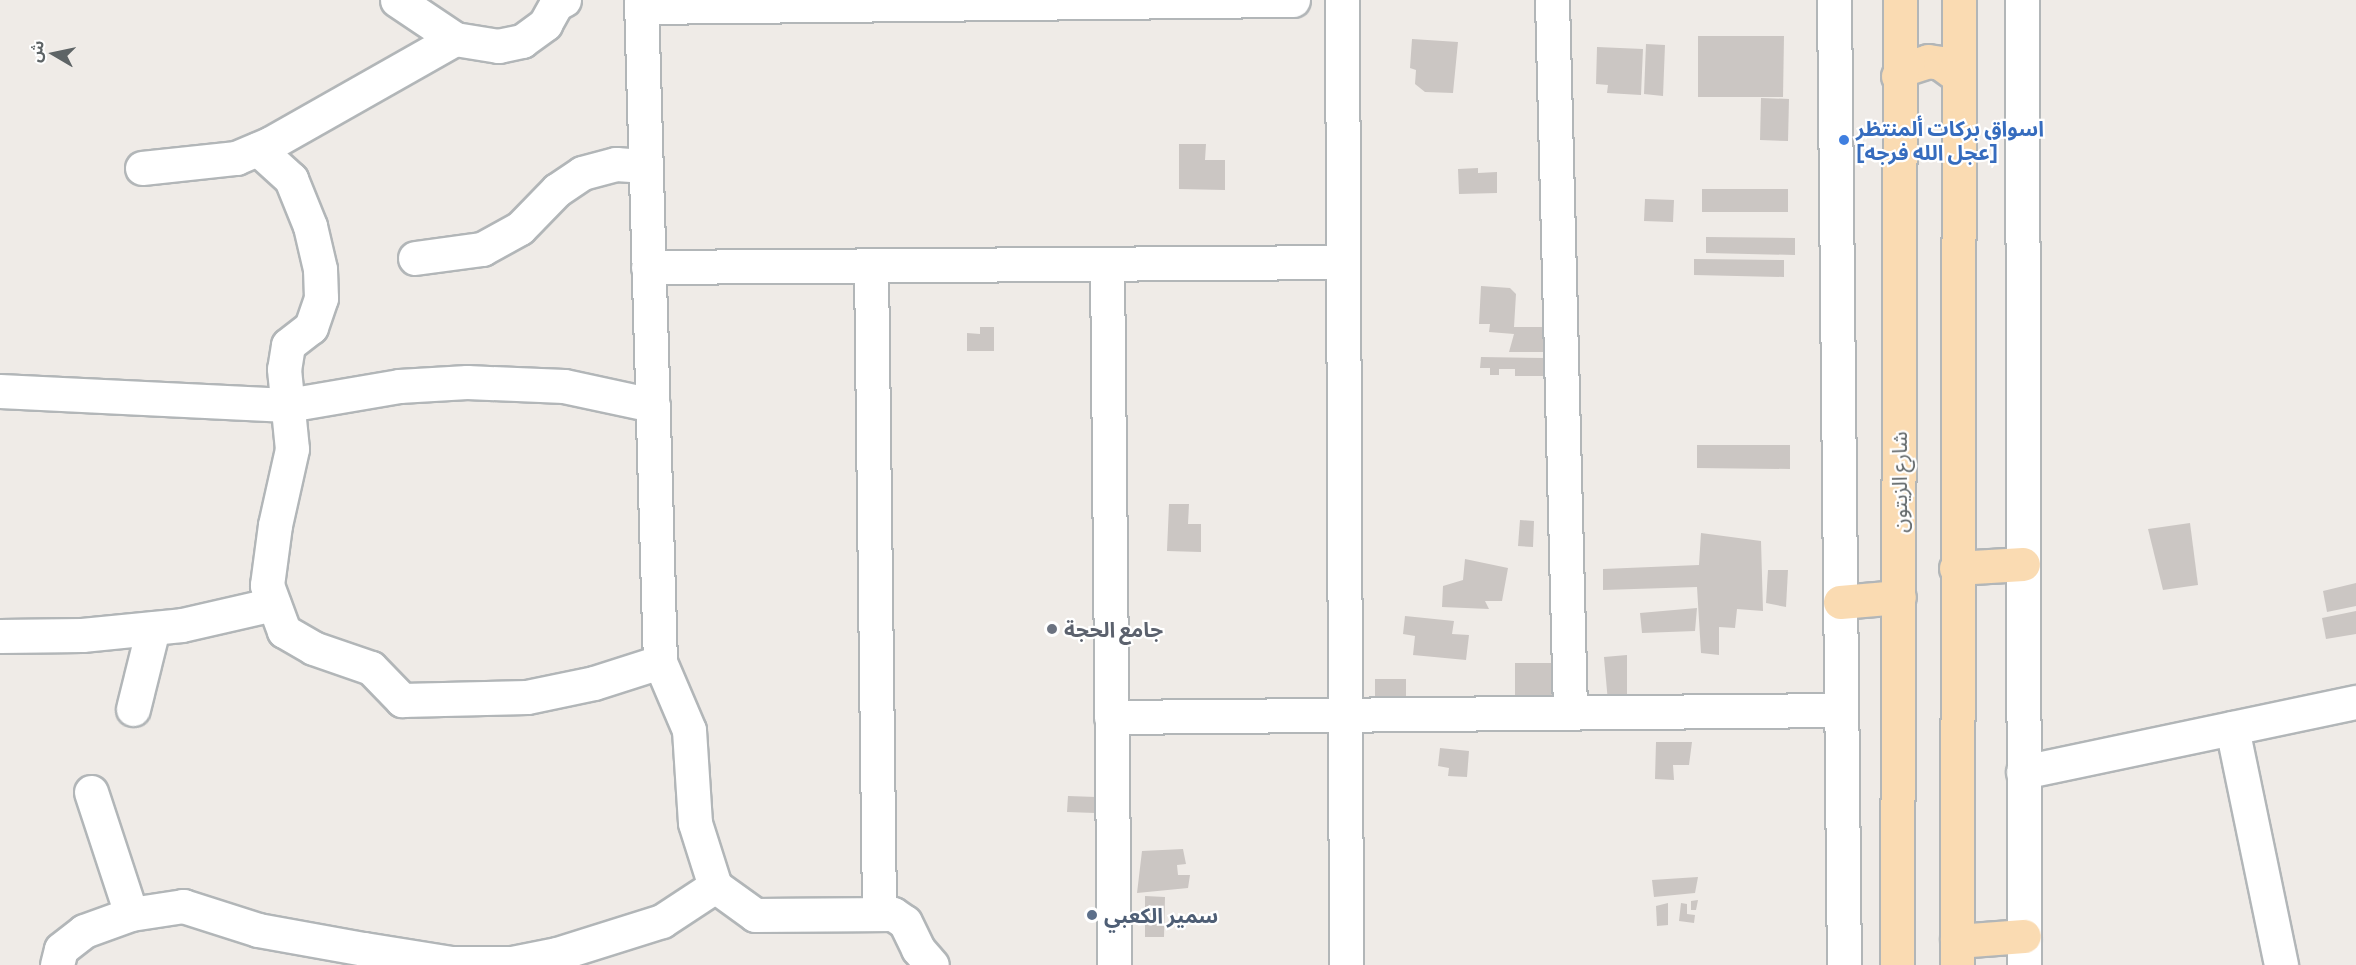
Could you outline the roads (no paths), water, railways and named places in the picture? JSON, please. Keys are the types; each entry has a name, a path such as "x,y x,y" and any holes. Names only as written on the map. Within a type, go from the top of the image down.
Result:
{"main road":[{"name":"شارع الزيتون","path":"1897,965 1900,0"},
{"path":"1959,0 1956,568 1957,953 2024,950"},
{"path":"1898,76 1907,68 1929,61 1950,68 1958,76"},
{"path":"1956,568 2023,564"},
{"path":"1840,602 1899,597"}],"street":[{"path":"397,0 455,39 498,46 522,41 545,24 556,4 564,0"},
{"path":"932,965 918,949 905,922 893,914 755,915 715,886 695,823 689,730 660,662 641,4 1293,0"},
{"path":"1342,0 1346,965"},
{"path":"1552,0 1570,712"},
{"path":"1834,0 1844,965"},
{"path":"2022,0 2024,950"},
{"path":"142,168 236,158 258,149 455,39"},
{"path":"258,149 291,178 310,226 320,269 321,298 311,327 288,345 284,369 292,449 275,525 267,585 284,631 313,648 371,668 402,700 527,697 594,683 660,662"},
{"path":"415,258 482,249 520,228 557,190 582,173 616,164 646,166"},
{"path":"648,267 1343,262"},
{"path":"1107,264 1114,965"},
{"path":"871,266 879,913"},
{"path":"0,391 288,405 399,386 467,382 564,386 653,405"},
{"path":"0,636 82,635 153,628 274,604"},
{"path":"133,709 153,628"},
{"path":"2024,772 2356,702"},
{"path":"1112,717 1841,710"},
{"path":"2232,728 2281,965"},
{"path":"91,792 131,914"},
{"path":"57,965 61,949 84,931 131,914 183,906 321,953 450,963 512,963 557,954 662,921 715,886"}],"place":[{"name":"اسواق بركات ألمنتظر [عجل الله فرجه]","path":"1844,140"},
{"name":"جامع الحجة","path":"1052,629"},
{"name":"سمير الكعبي","path":"1092,915"}]}
